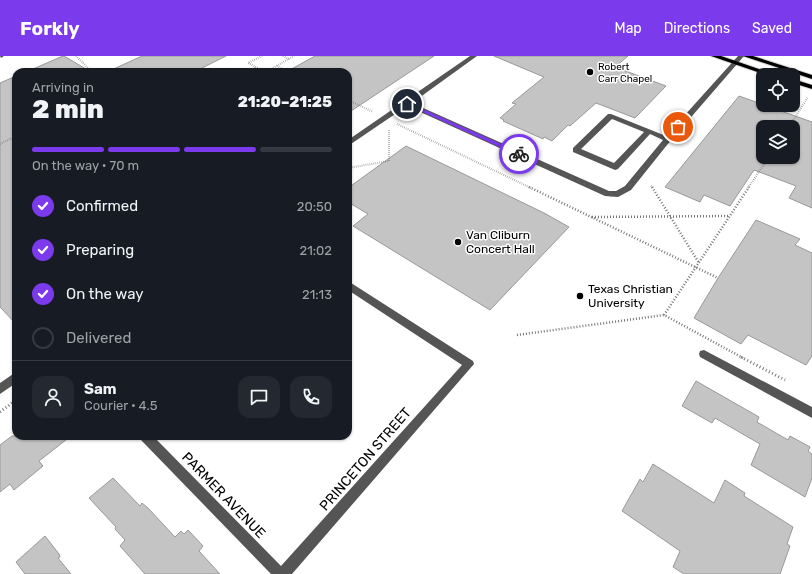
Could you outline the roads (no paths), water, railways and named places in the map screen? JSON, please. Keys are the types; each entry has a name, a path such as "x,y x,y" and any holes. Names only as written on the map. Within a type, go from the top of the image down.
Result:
{"main road":[{"path":"714,56 756,70"},
{"path":"746,56 812,77"},
{"path":"800,83 812,87"}],"street":[{"path":"352,141 474,56"},
{"path":"407,104 608,194 618,194 628,188 668,139 741,56"},
{"path":"649,131 615,167 576,150 611,116 649,131 668,139"},
{"name":"PRINCETON STREET","path":"282,574 469,364 352,288"},
{"path":"704,354 812,413"},
{"path":"1,386 12,380"},
{"name":"PARMER AVENUE","path":"149,440 282,574"}],"place":[{"name":"Robert Carr Chapel","path":"590,72"},
{"name":"Van Cliburn Concert Hall","path":"458,242"},
{"name":"Texas Christian University","path":"580,296"}]}
